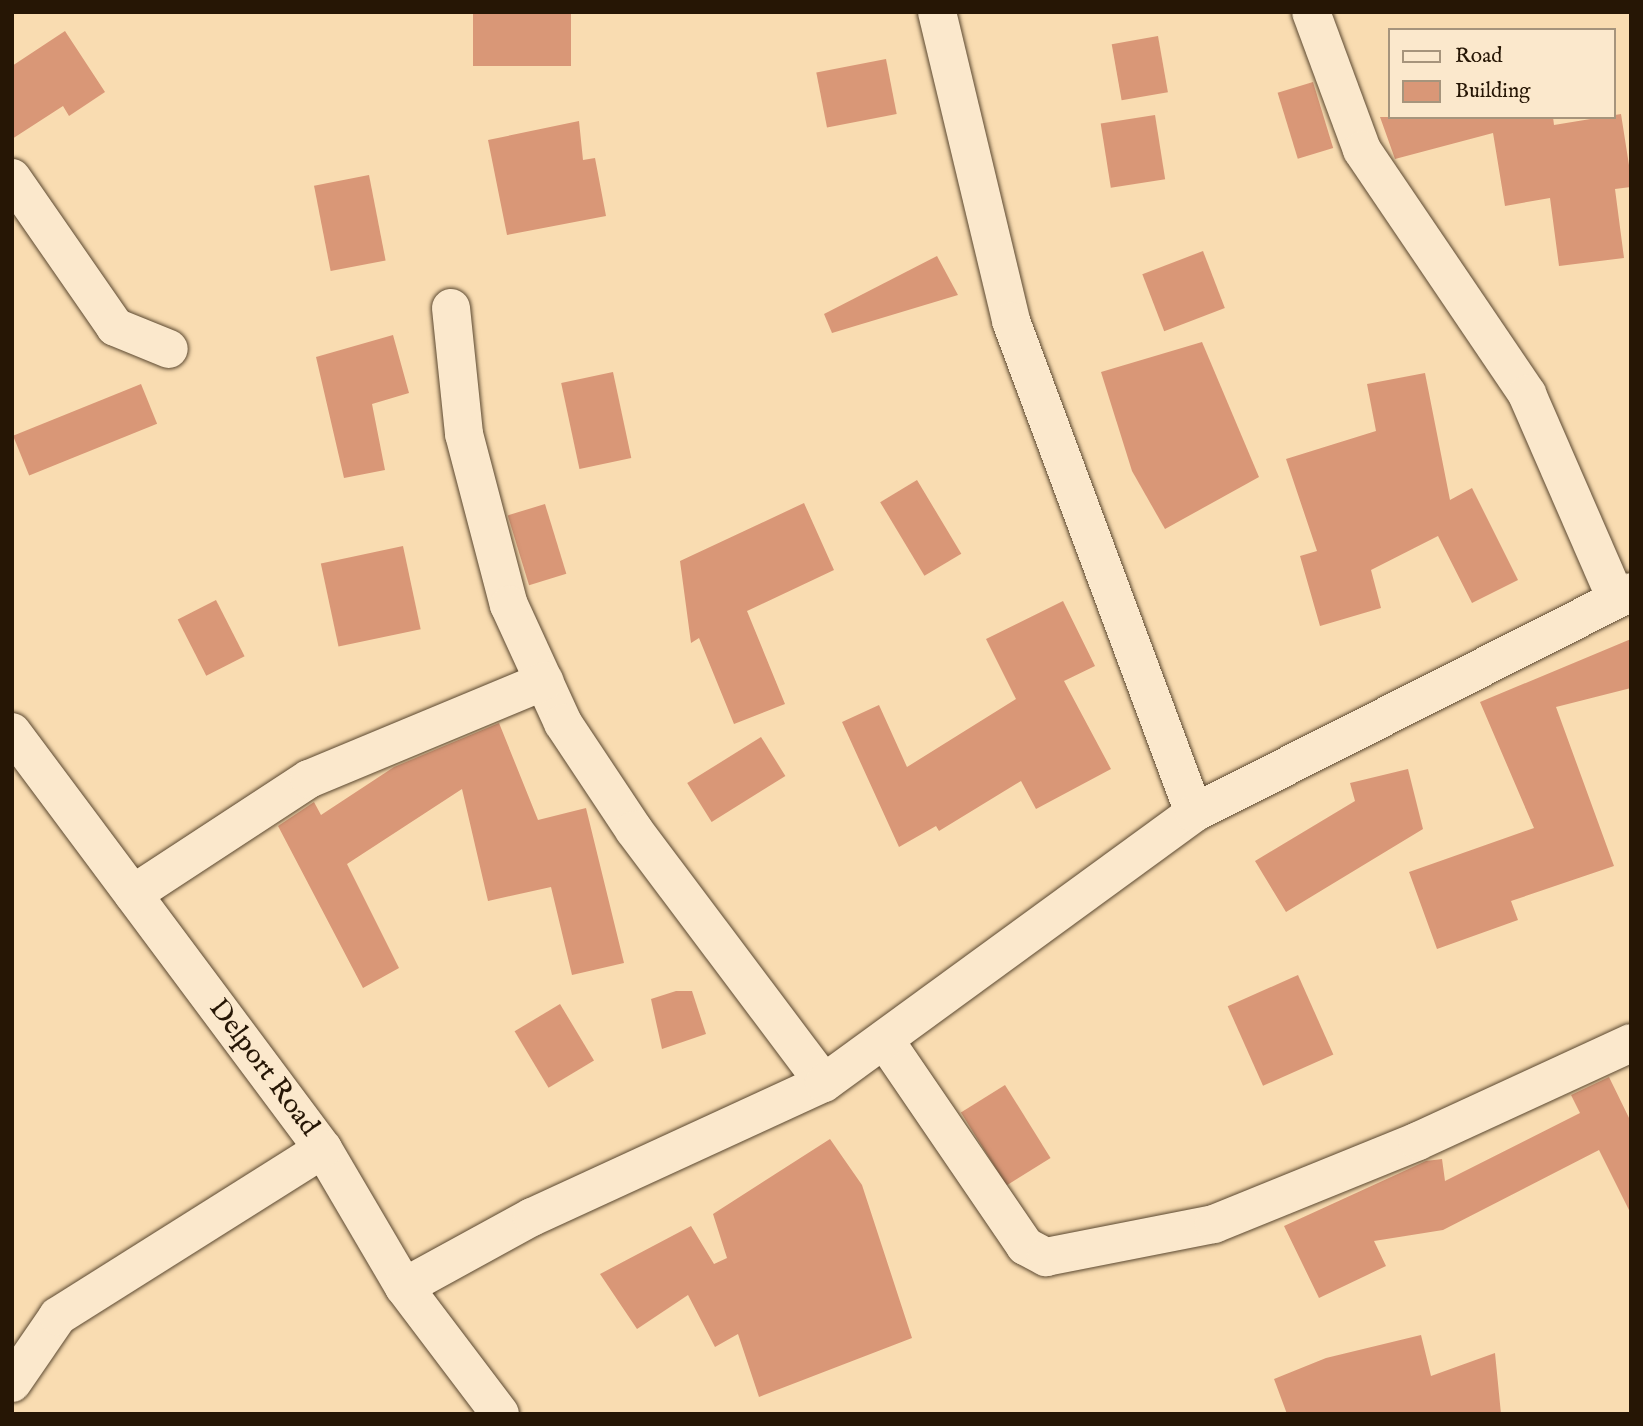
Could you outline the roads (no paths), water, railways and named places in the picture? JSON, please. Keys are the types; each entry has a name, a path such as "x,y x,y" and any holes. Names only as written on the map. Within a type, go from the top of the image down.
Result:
{"street":[{"path":"404,1287 532,1217 824,1083 886,1042 1194,813 1623,596 1527,394 1362,150 1311,12"},
{"path":"946,13 1011,321 1194,813"},
{"path":"12,178 115,327 169,349"},
{"path":"451,308 464,434 509,606 563,723 634,830 824,1083"},
{"path":"133,894 309,779 544,681"},
{"name":"Delport Road","path":"12,732 323,1149 404,1287 500,1414"},
{"path":"886,1042 1024,1246 1046,1257 1214,1224 1418,1141 1631,1043"},
{"path":"12,1383 58,1316 323,1149"}]}
